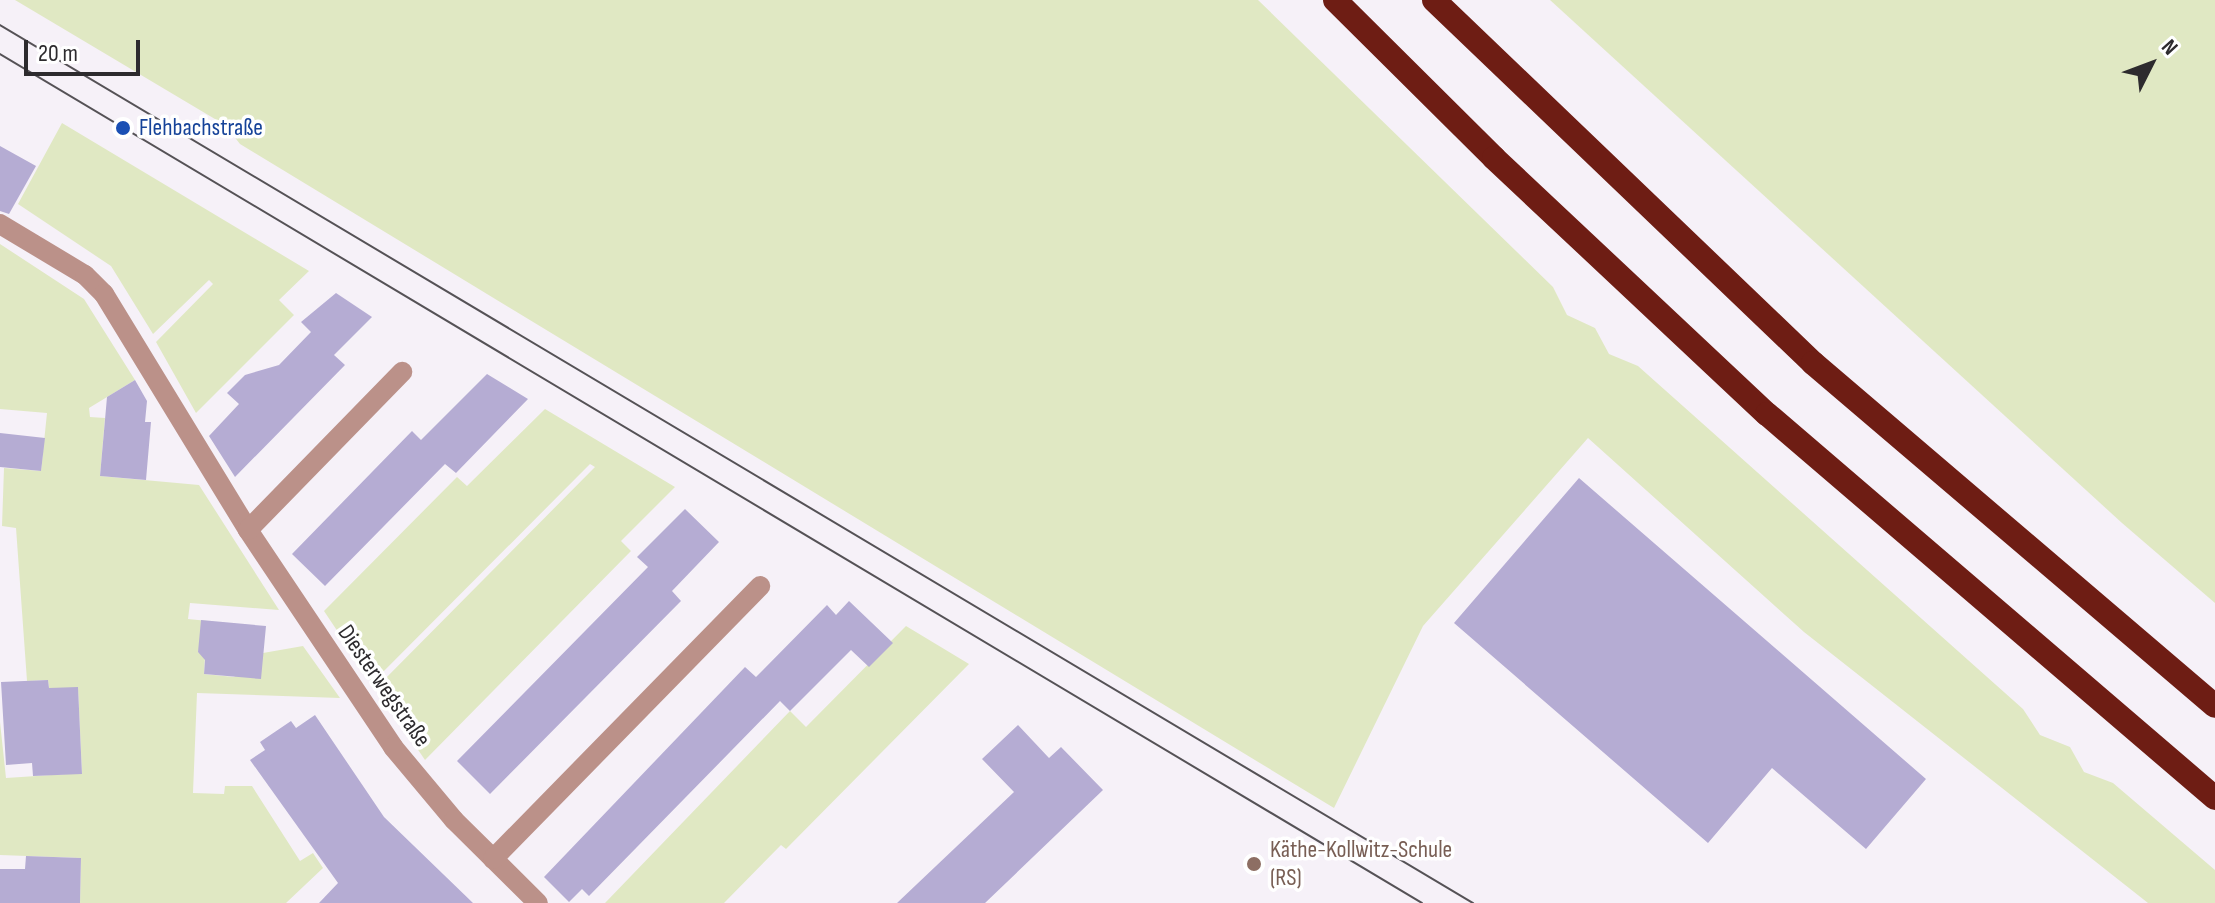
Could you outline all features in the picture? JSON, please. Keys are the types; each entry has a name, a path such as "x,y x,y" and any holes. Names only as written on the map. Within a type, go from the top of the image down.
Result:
{"highway":[{"path":"1335,0 1494,158 1767,414 2215,798"},
{"path":"1434,0 1813,363 2215,706"}],"street":[{"name":"Diesterwegstraße","path":"0,224 85,275 104,294 248,530 419,783 538,903"},
{"path":"248,530 402,372"},
{"path":"493,859 760,586"}],"green space":[{"path":"15,0 1258,0 1553,287 1567,315 1595,328 1609,354 1638,366 2023,709 2040,735 2070,747 2084,772 2113,783 2215,870 2215,903 2148,903 1804,632 1588,438 1423,626 1334,808 240,144 225,125"},
{"path":"1550,0 2215,0 2215,603 2122,523"},
{"path":"62,123 309,271 279,300 294,315 196,413 156,342 213,284 209,280 153,334 111,266 18,204"},
{"path":"0,244 84,299 135,380 89,408 90,417 105,418 100,476 199,485 279,610 190,603 188,619 208,621 198,652 205,656 204,674 234,677 263,653 303,646 340,698 197,693 193,793 224,794 225,786 252,786 300,861 313,853 323,868 286,903 80,903 81,858 0,855 0,722 6,778 82,773 78,688 49,688 48,680 27,681 16,528 2,526 4,468 41,471 47,413 0,409"},
{"path":"545,409 675,487 621,541 631,551 425,760 376,688 595,467 590,464 372,683 324,611 457,477 467,486"},
{"path":"906,626 969,664 786,849 781,845 724,903 605,903 790,711 806,727"}],"building":[{"path":"0,146 36,166 9,214 0,211"},
{"path":"336,293 372,317 334,355 345,365 235,477 209,436 239,404 227,393 245,375 279,365 311,332 301,322"},
{"path":"487,374 528,399 456,473 445,464 325,586 292,554 412,431 421,440"},
{"path":"135,380 147,401 145,422 151,422 146,480 100,476 107,397"},
{"path":"0,433 45,438 41,471 0,467"},
{"path":"1579,478 1926,779 1866,849 1772,768 1708,843 1454,623"},
{"path":"685,509 719,542 672,591 681,601 490,794 457,761 648,567 637,557"},
{"path":"849,601 893,643 869,667 851,650 790,711 780,701 589,896 582,889 569,902 544,877 745,667 756,677 827,605 836,615"},
{"path":"201,620 266,626 261,679 204,674 205,660 198,652"},
{"path":"48,680 49,688 78,687 82,774 33,776 32,763 6,765 1,682"},
{"path":"315,715 384,817 473,903 319,903 338,883 250,760 265,750 260,742 291,721 296,728"},
{"path":"1018,725 1049,758 1061,747 1103,790 985,903 897,903 1014,792 982,759"},
{"path":"26,856 81,858 80,903 0,903 0,869 25,869"}],"tram line":[{"path":"0,25 1473,903"},
{"path":"0,54 1422,903"}],"place":[{"name":"Flehbachstraße","path":"123,128"},
{"name":"Käthe-Kollwitz-Schule (RS)","path":"1254,864"}]}
